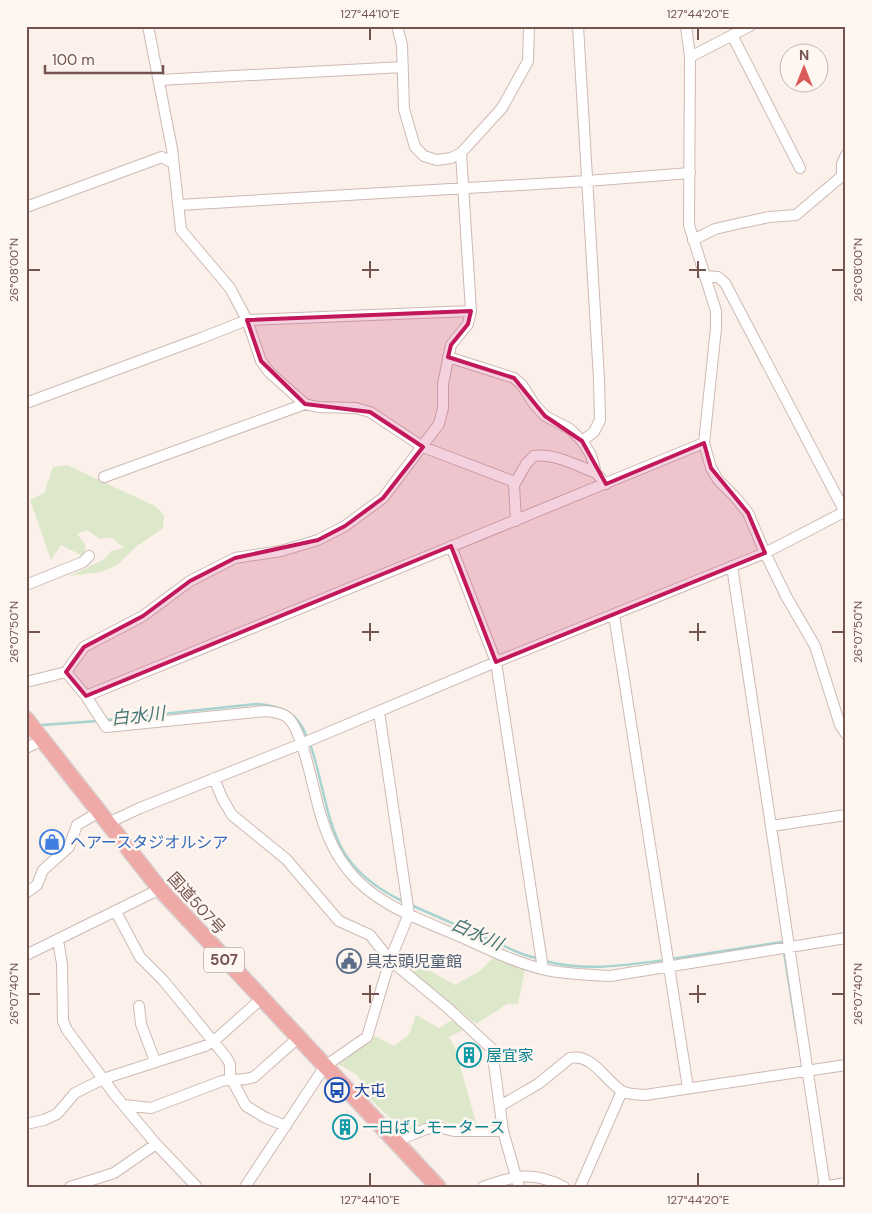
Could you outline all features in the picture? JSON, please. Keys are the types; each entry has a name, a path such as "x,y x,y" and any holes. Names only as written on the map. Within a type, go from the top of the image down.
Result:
{"highway":[{"name":"国道507号","path":"26,719 160,889 396,1141 433,1185"}],"street":[{"path":"148,26 160,80 181,230 230,288 247,320 261,361 269,372 305,404 318,408 356,408 370,412 423,447 515,482"},
{"path":"397,26 402,45 404,109 415,147 424,156 437,160 451,158 461,153 502,108 528,61 528,26"},
{"path":"578,26 600,420 594,432 582,441"},
{"path":"686,26 690,57 689,225 716,311 704,443 711,468 718,480 748,513 764,553 815,646 840,725 846,734"},
{"path":"690,57 750,26"},
{"path":"732,35 800,168"},
{"path":"160,80 403,67"},
{"path":"26,682 66,672 84,648 143,616 190,581 235,558 282,551 318,540 345,526 383,498 423,447 442,418 443,384 451,345 468,324 471,311 461,153"},
{"path":"694,240 723,227 769,217 796,215 842,176 842,164 846,155"},
{"path":"26,207 162,157 173,163"},
{"path":"178,205 587,181 690,173"},
{"path":"26,893 37,885 43,870 69,847 77,825 140,808 301,744 764,553 845,512 725,283 718,277 706,276"},
{"path":"26,403 199,340 247,320 471,311"},
{"path":"448,357 514,378 522,385 534,404 545,416 570,429 582,441 591,455 596,473"},
{"path":"104,477 305,404"},
{"path":"86,696 704,443"},
{"path":"516,521 514,485 530,459 538,456 566,461 596,473 606,484"},
{"path":"451,546 496,662 543,969"},
{"path":"26,585 83,562 89,556"},
{"path":"732,566 809,1071 824,1187 846,1183"},
{"path":"614,615 688,1088"},
{"path":"66,672 86,696 106,727 265,711 287,717 301,744 321,817 332,847 348,871 361,885 385,902 516,961 574,975 610,976 846,938"},
{"path":"245,1187 325,1066 367,1037 390,960 410,914 379,712"},
{"path":"26,748 43,740"},
{"path":"214,778 222,798 232,815 286,859 339,921 370,936 390,960 450,1009 492,1049 503,1131 519,1187"},
{"path":"771,826 846,815"},
{"path":"26,955 160,889"},
{"path":"116,912 140,957 163,980 214,1041 230,1064 231,1079 246,1106 266,1118 286,1126"},
{"path":"58,940 62,964 63,1021 67,1030 103,1079 156,1144 197,1187"},
{"path":"26,1124 52,1117 64,1107 75,1093 103,1079 205,1046 214,1041 261,999"},
{"path":"139,1006 141,1024 155,1061"},
{"path":"124,1105 151,1108 231,1079 239,1081 254,1077 299,1037"},
{"path":"500,1106 538,1084 570,1058 576,1057 584,1058 622,1091 645,1095 846,1065"},
{"path":"580,1187 622,1091"},
{"path":"396,1141 426,1129 438,1127 454,1131 503,1131"},
{"path":"70,1187 114,1173 156,1144"},
{"path":"483,1187 515,1176 528,1176 548,1180 564,1187"}],"highlighted area":[{"path":"471,311 468,324 451,345 448,357 514,378 545,416 582,441 606,484 704,443 711,468 748,513 765,553 496,662 451,546 86,696 66,672 84,647 143,616 190,581 235,558 318,540 345,526 383,498 423,447 370,412 305,404 261,361 247,320"}],"green space":[{"path":"67,465 155,506 164,515 163,528 137,546 117,565 101,572 69,576 105,559 111,551 124,548 112,538 100,539 87,530 77,534 85,544 85,557 61,545 51,560 30,500 44,493 53,467"},
{"path":"403,956 455,985 480,971 493,958 525,969 518,1004 507,1004 476,1024 397,961"},
{"path":"416,1015 439,1028 452,1020 463,1030 449,1037 455,1048 477,1126 459,1126 441,1120 404,1132 368,1097 365,1086 357,1075 338,1064 375,1036 394,1046 409,1035"}],"waterway":[{"name":"白水川","path":"106,720 256,704 288,712 299,722 308,739"},
{"name":"白水川","path":"42,725 98,721"},
{"name":"白水川","path":"310,744 331,822 346,856 368,879 385,892 404,902"},
{"name":"白水川","path":"411,905 522,954 539,959"},
{"name":"白水川","path":"671,959 782,942 783,946"},
{"name":"白水川","path":"784,952 796,1028"},
{"name":"白水川","path":"545,961 590,967 666,960"}],"place":[{"name":"ヘアースタジオルシア","path":"52,842"},
{"name":"具志頭児童館","path":"349,961"},
{"name":"屋宜家","path":"469,1055"},
{"name":"大屯","path":"337,1090"},
{"name":"一日ばしモータース","path":"345,1127"}]}
